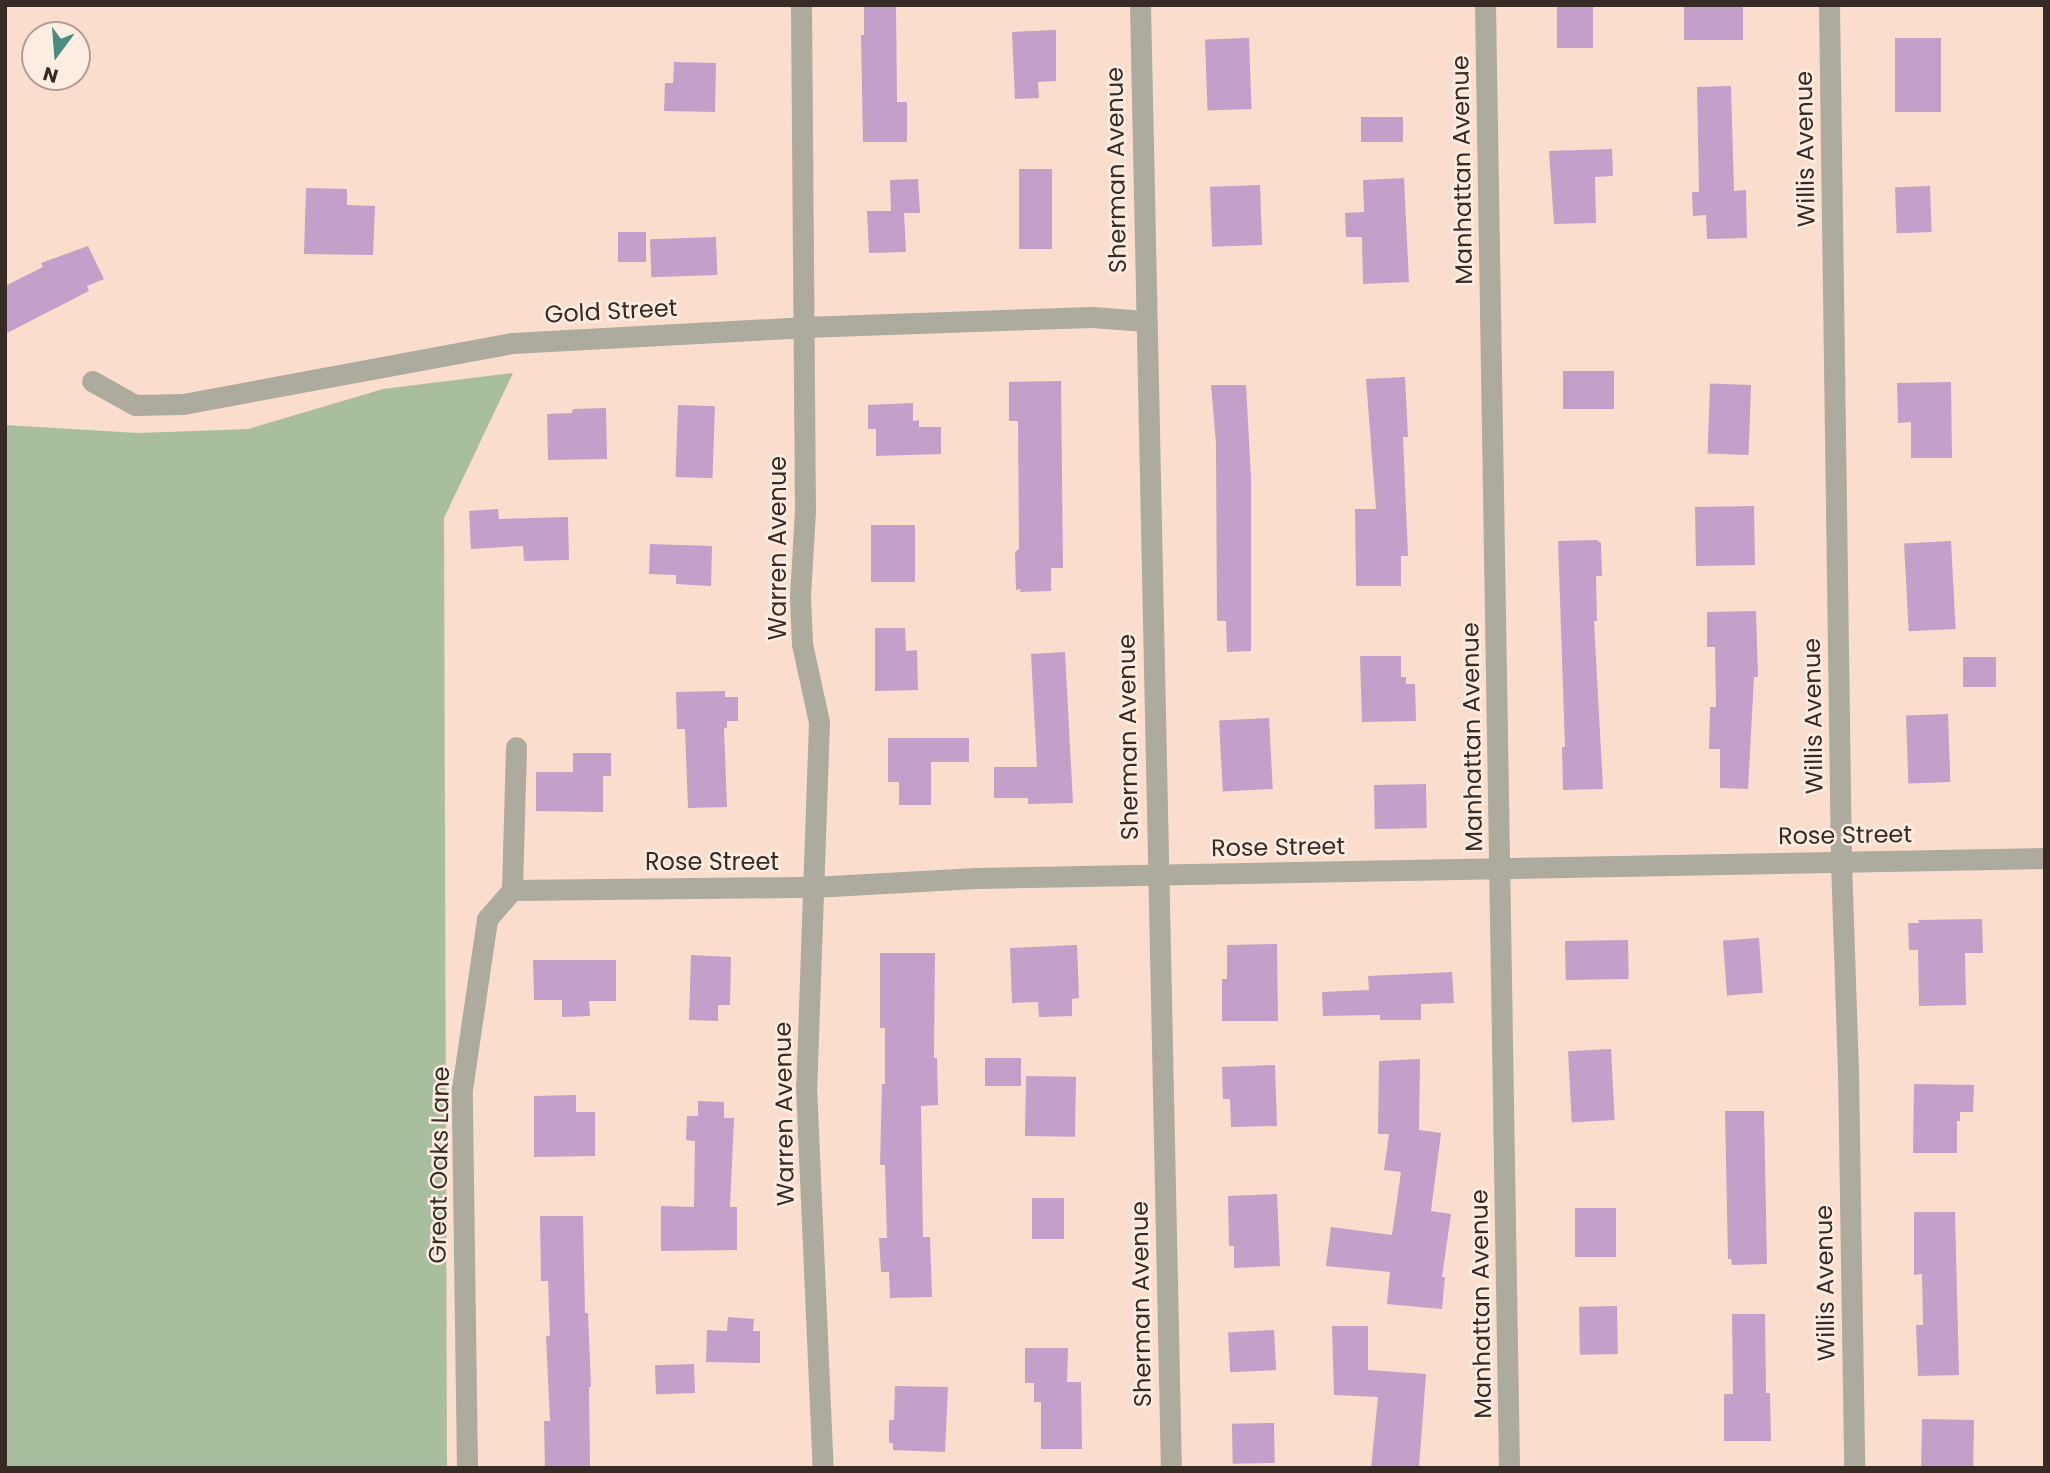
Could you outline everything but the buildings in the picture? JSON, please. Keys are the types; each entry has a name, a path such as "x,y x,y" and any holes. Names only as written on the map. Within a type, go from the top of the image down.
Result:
{"street":[{"name":"Warren Avenue","path":"801,5 805,510 802,632 819,722 806,1086 823,1468"},
{"name":"Sherman Avenue","path":"1140,5 1171,1468"},
{"name":"Manhattan Avenue","path":"1485,5 1509,1468"},
{"name":"Willis Avenue","path":"1829,5 1841,860 1848,1083 1854,1468"},
{"name":"Gold Street","path":"92,381 135,405 183,404 512,343 804,327 1092,317 1145,321"},
{"path":"512,890 516,747"},
{"name":"Rose Street","path":"512,890 813,887 976,878 2045,858"},
{"name":"Great Oaks Lane","path":"467,1468 462,1089 487,919 512,890"}],"green space":[{"path":"513,373 444,518 447,1468 5,1468 5,425 138,433 248,429 383,389"}]}
